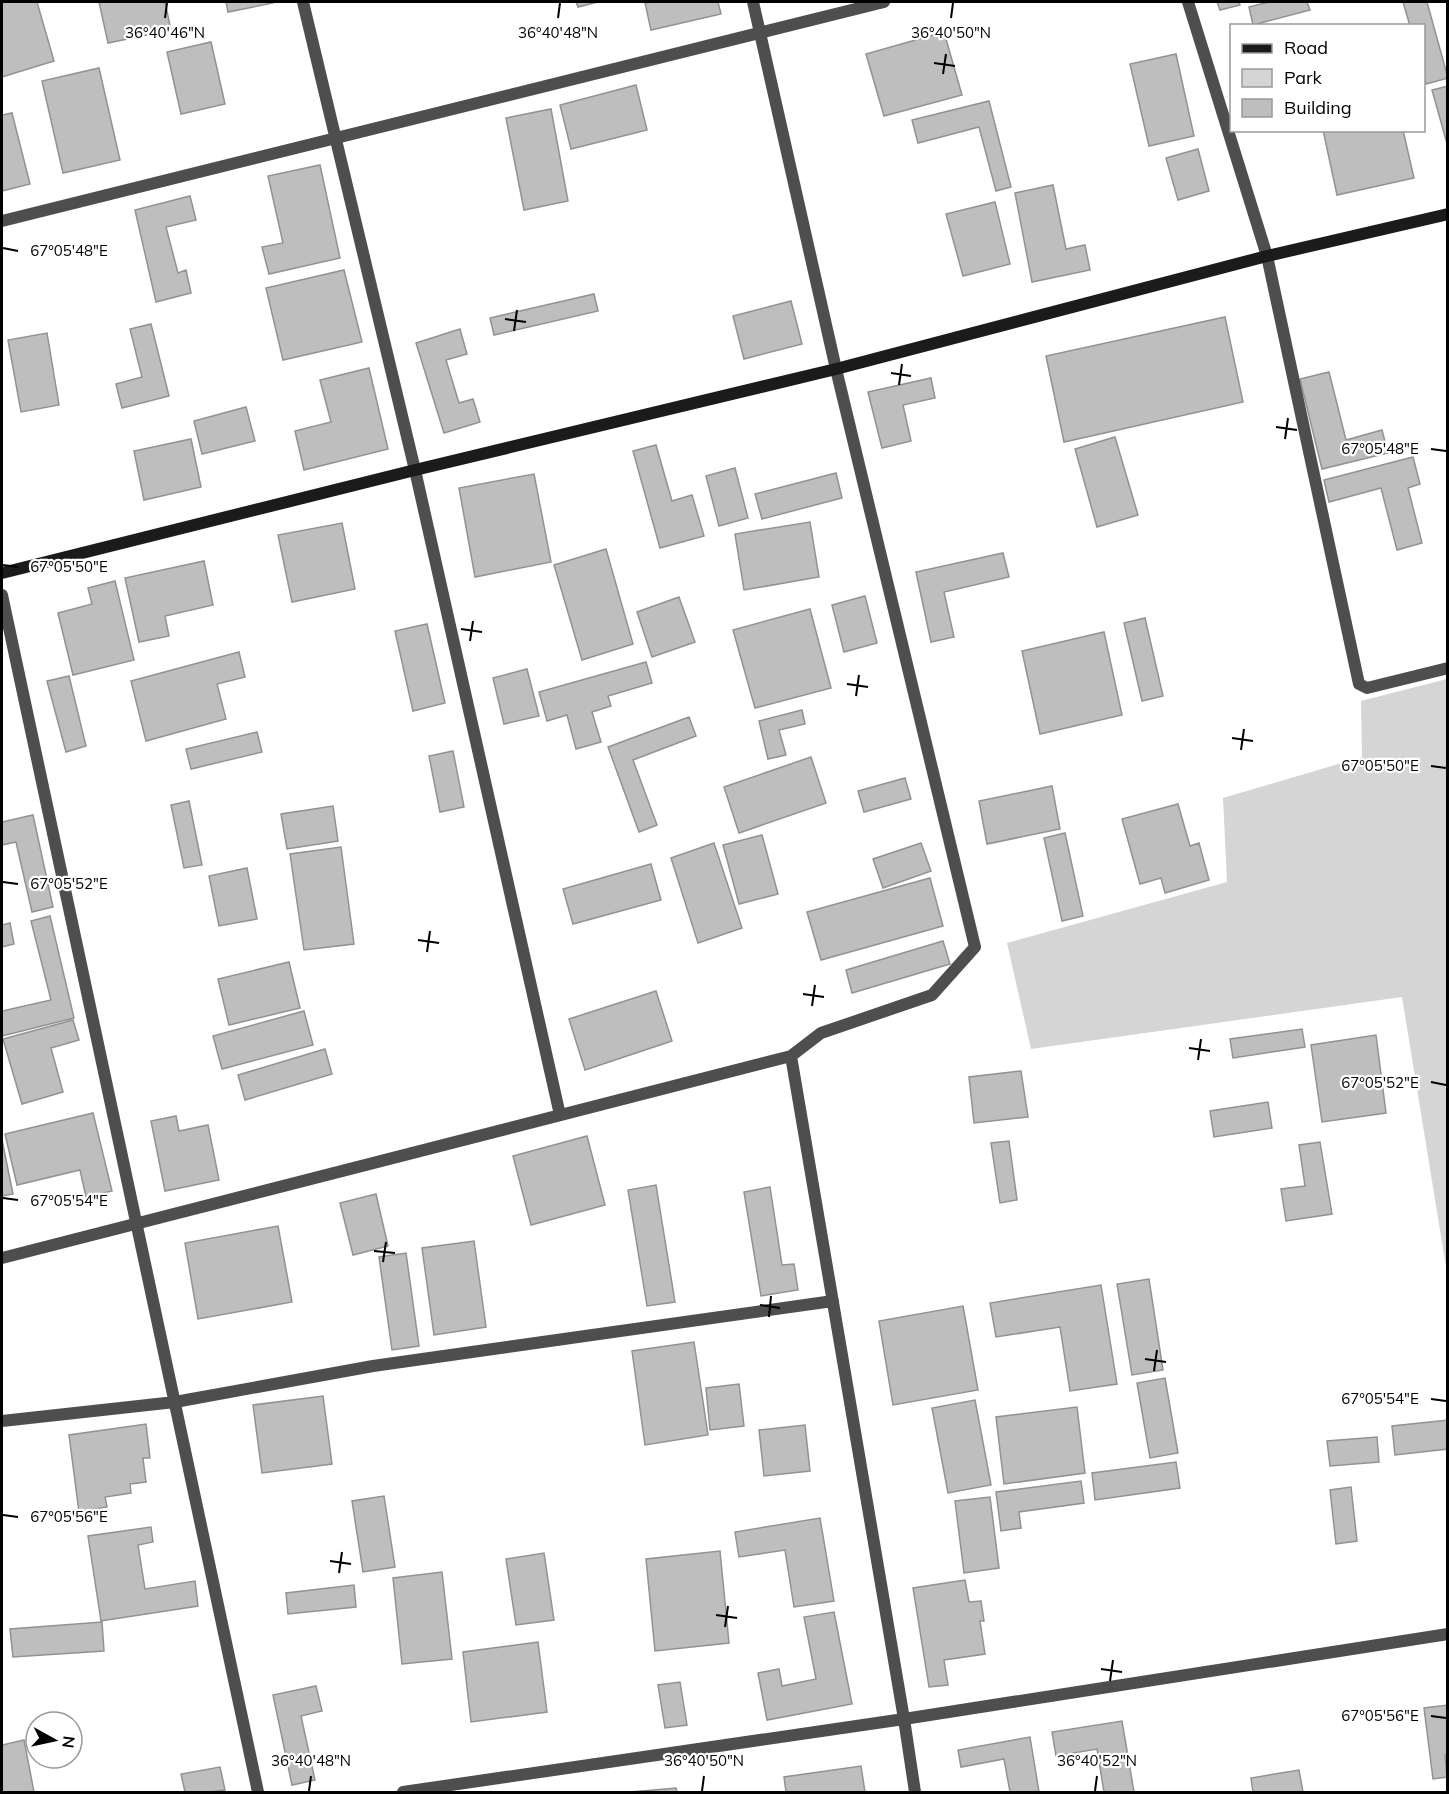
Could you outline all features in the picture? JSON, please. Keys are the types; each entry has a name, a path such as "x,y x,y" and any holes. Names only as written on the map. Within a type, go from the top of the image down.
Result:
{"street":[{"path":"303,2 415,470 560,1115"},
{"path":"2,1258 791,1056 821,1033 932,995 975,947 836,369 753,2"},
{"path":"2,220 884,2"},
{"path":"1188,2 1268,256 1359,684 1367,688 1448,668"},
{"path":"2,573 415,470 836,369 1268,256 1448,214"},
{"path":"2,595 258,1792"},
{"path":"791,1056 915,1792"},
{"path":"2,1421 175,1402 374,1366 833,1300"},
{"path":"404,1792 904,1719 1448,1634"}],"green space":[{"path":"1448,679 1447,1273 1402,997 1031,1049 1007,943 1227,882 1223,798 1362,757 1361,701"}],"building":[{"path":"2,2 37,2 54,61 2,77"},
{"path":"99,2 165,2 171,30 108,43"},
{"path":"226,2 273,2 273,3 228,12"},
{"path":"576,2 598,2 578,7"},
{"path":"718,2 721,14 651,30 645,3"},
{"path":"1217,2 1239,2 1240,5 1220,10"},
{"path":"1269,2 1307,2 1310,10 1253,24 1249,7"},
{"path":"1403,2 1427,2 1448,78 1426,84 1425,24 1409,24"},
{"path":"944,32 962,95 884,116 866,54"},
{"path":"211,42 225,104 181,114 167,52"},
{"path":"1176,54 1194,136 1149,146 1130,64"},
{"path":"99,68 120,160 63,173 42,81"},
{"path":"636,85 647,130 571,149 560,105"},
{"path":"1448,86 1448,147 1432,90"},
{"path":"989,101 1011,187 996,191 979,127 918,143 912,120"},
{"path":"551,109 568,201 524,210 506,118"},
{"path":"12,113 30,184 2,191 2,115"},
{"path":"1323,132 1403,132 1414,178 1337,195"},
{"path":"1198,149 1209,191 1178,200 1166,158"},
{"path":"320,165 340,258 269,274 262,247 283,243 268,176"},
{"path":"1053,185 1066,249 1085,245 1090,270 1032,282 1015,193"},
{"path":"190,196 196,220 166,227 178,273 186,270 191,293 156,302 135,210"},
{"path":"995,202 1010,264 963,276 946,214"},
{"path":"344,270 362,342 283,360 266,288"},
{"path":"594,294 598,311 494,335 490,318"},
{"path":"791,301 802,344 744,359 733,316"},
{"path":"1225,317 1243,402 1064,442 1046,356"},
{"path":"151,324 169,396 122,408 116,384 142,377 130,329"},
{"path":"460,329 467,354 446,360 459,403 473,399 480,422 444,433 416,343"},
{"path":"47,333 59,405 21,412 8,340"},
{"path":"369,368 388,449 304,470 295,431 331,422 320,380"},
{"path":"1329,372 1346,440 1382,430 1388,453 1322,469 1300,379"},
{"path":"931,378 935,398 903,405 911,441 882,448 868,392"},
{"path":"246,407 255,441 202,454 194,421"},
{"path":"1115,437 1138,515 1097,527 1075,449"},
{"path":"191,439 201,487 144,500 134,451"},
{"path":"656,445 672,501 692,495 704,536 660,548 633,451"},
{"path":"1413,457 1420,484 1408,488 1422,543 1397,550 1381,488 1329,502 1324,480"},
{"path":"735,468 748,518 719,526 706,476"},
{"path":"836,473 842,498 762,519 755,494"},
{"path":"534,474 551,562 475,577 459,488"},
{"path":"810,522 819,577 744,590 735,534"},
{"path":"342,523 355,589 292,602 278,535"},
{"path":"606,549 633,644 582,660 554,565"},
{"path":"1003,553 1009,577 944,592 954,637 931,642 916,572"},
{"path":"204,561 213,605 165,616 169,636 139,642 125,578"},
{"path":"115,581 134,660 73,675 58,613 92,604 88,588"},
{"path":"865,596 877,643 844,652 832,605"},
{"path":"679,597 695,642 652,657 637,612"},
{"path":"810,609 831,688 755,708 733,630"},
{"path":"1145,618 1163,696 1142,701 1124,623"},
{"path":"427,624 445,703 413,711 395,631"},
{"path":"1104,632 1122,715 1040,734 1022,651"},
{"path":"239,652 245,677 217,684 226,719 146,741 131,681"},
{"path":"646,662 652,683 608,696 611,706 592,712 601,742 576,749 567,715 547,721 539,692"},
{"path":"527,669 539,716 504,724 493,678"},
{"path":"69,676 86,746 66,752 47,681"},
{"path":"802,710 805,724 779,730 786,755 768,759 759,721"},
{"path":"689,717 696,736 633,760 657,825 639,832 608,747"},
{"path":"257,732 262,752 191,769 186,749"},
{"path":"453,751 464,807 440,812 429,756"},
{"path":"811,757 826,803 739,833 724,787"},
{"path":"905,778 911,799 864,812 858,791"},
{"path":"1052,786 1060,829 987,844 979,801"},
{"path":"189,801 202,865 184,868 171,805"},
{"path":"1178,804 1190,846 1199,843 1209,880 1165,893 1161,878 1140,884 1122,819"},
{"path":"333,806 338,841 287,849 281,814"},
{"path":"33,815 53,907 32,912 16,842 2,845 2,822"},
{"path":"1065,833 1083,916 1062,921 1044,838"},
{"path":"762,835 778,894 739,904 723,845"},
{"path":"714,843 742,928 698,943 671,858"},
{"path":"921,843 931,871 883,888 873,859"},
{"path":"341,847 354,944 304,950 290,854"},
{"path":"651,864 661,900 573,924 563,889"},
{"path":"247,868 257,919 219,926 209,876"},
{"path":"930,878 943,926 821,960 807,912"},
{"path":"50,916 74,1018 2,1036 2,1011 51,1000 31,921"},
{"path":"10,923 14,944 2,947 2,925"},
{"path":"943,941 950,964 852,993 846,970"},
{"path":"289,962 300,1008 229,1025 218,979"},
{"path":"656,991 672,1041 585,1070 569,1019"},
{"path":"304,1011 313,1045 222,1069 213,1036"},
{"path":"73,1020 79,1040 51,1048 63,1092 22,1104 3,1039"},
{"path":"1302,1029 1305,1047 1233,1058 1230,1039"},
{"path":"1376,1035 1386,1113 1322,1122 1311,1045"},
{"path":"325,1049 332,1074 245,1100 238,1075"},
{"path":"1021,1071 1028,1117 974,1123 969,1077"},
{"path":"1268,1102 1272,1128 1214,1137 1210,1111"},
{"path":"93,1113 112,1191 86,1197 80,1170 17,1185 5,1134"},
{"path":"176,1116 179,1131 208,1125 219,1180 165,1191 151,1121"},
{"path":"587,1136 605,1205 531,1225 513,1156"},
{"path":"2,1140 13,1194 2,1196"},
{"path":"1009,1141 1017,1200 1000,1203 991,1143"},
{"path":"1320,1142 1332,1214 1286,1221 1281,1189 1305,1186 1299,1145"},
{"path":"656,1185 675,1302 647,1306 628,1190"},
{"path":"770,1187 782,1265 794,1264 798,1290 761,1296 744,1192"},
{"path":"376,1194 388,1246 353,1255 340,1203"},
{"path":"278,1226 292,1302 198,1319 185,1243"},
{"path":"474,1241 486,1327 434,1335 422,1248"},
{"path":"406,1253 419,1346 392,1350 379,1257"},
{"path":"1149,1279 1163,1370 1132,1375 1117,1284"},
{"path":"1101,1285 1117,1384 1070,1391 1060,1327 996,1337 990,1303"},
{"path":"963,1306 978,1390 893,1405 879,1321"},
{"path":"694,1342 708,1435 645,1445 632,1351"},
{"path":"1165,1378 1178,1453 1150,1458 1137,1383"},
{"path":"739,1384 744,1426 710,1430 706,1388"},
{"path":"323,1396 332,1464 262,1473 253,1405"},
{"path":"975,1400 991,1485 948,1493 932,1408"},
{"path":"1077,1407 1085,1473 1004,1484 996,1417"},
{"path":"1448,1420 1448,1449 1395,1455 1392,1426"},
{"path":"146,1424 150,1458 143,1458 146,1482 130,1484 131,1493 105,1497 107,1507 79,1512 69,1435"},
{"path":"805,1425 810,1471 764,1476 759,1430"},
{"path":"1377,1437 1379,1462 1330,1466 1327,1441"},
{"path":"1176,1462 1180,1488 1095,1500 1092,1473"},
{"path":"1081,1481 1084,1503 1019,1512 1021,1528 1001,1531 996,1492"},
{"path":"1351,1487 1357,1541 1336,1544 1330,1490"},
{"path":"384,1496 395,1567 363,1572 352,1501"},
{"path":"990,1497 999,1568 964,1573 955,1501"},
{"path":"820,1518 834,1601 794,1607 785,1550 739,1557 735,1532"},
{"path":"151,1527 153,1542 138,1545 145,1589 195,1581 198,1606 101,1621 88,1536"},
{"path":"720,1551 729,1643 655,1651 646,1559"},
{"path":"544,1553 554,1620 516,1625 506,1559"},
{"path":"442,1572 452,1659 402,1664 393,1578"},
{"path":"965,1580 969,1602 981,1601 984,1621 980,1621 985,1654 944,1660 948,1685 929,1687 913,1588"},
{"path":"354,1585 356,1607 288,1614 286,1593"},
{"path":"834,1612 852,1704 767,1720 758,1673 779,1669 782,1686 816,1679 804,1617"},
{"path":"102,1622 104,1651 13,1657 10,1629"},
{"path":"538,1642 547,1712 471,1722 463,1652"},
{"path":"680,1682 687,1725 665,1728 658,1685"},
{"path":"316,1686 322,1711 301,1716 315,1780 292,1785 273,1695"},
{"path":"1448,1705 1448,1754 1445,1755 1447,1777 1433,1779 1424,1708"},
{"path":"1122,1721 1134,1792 1104,1792 1097,1749 1056,1756 1052,1732"},
{"path":"1030,1737 1039,1792 1010,1792 1004,1759 961,1767 958,1750"},
{"path":"24,1740 24,1770 30,1770 34,1792 2,1792 2,1745"},
{"path":"861,1766 865,1792 786,1792 784,1777"},
{"path":"220,1767 225,1790 185,1792 181,1774"},
{"path":"1299,1770 1303,1792 1253,1792 1251,1778"},
{"path":"676,1788 677,1792 630,1792"}]}
